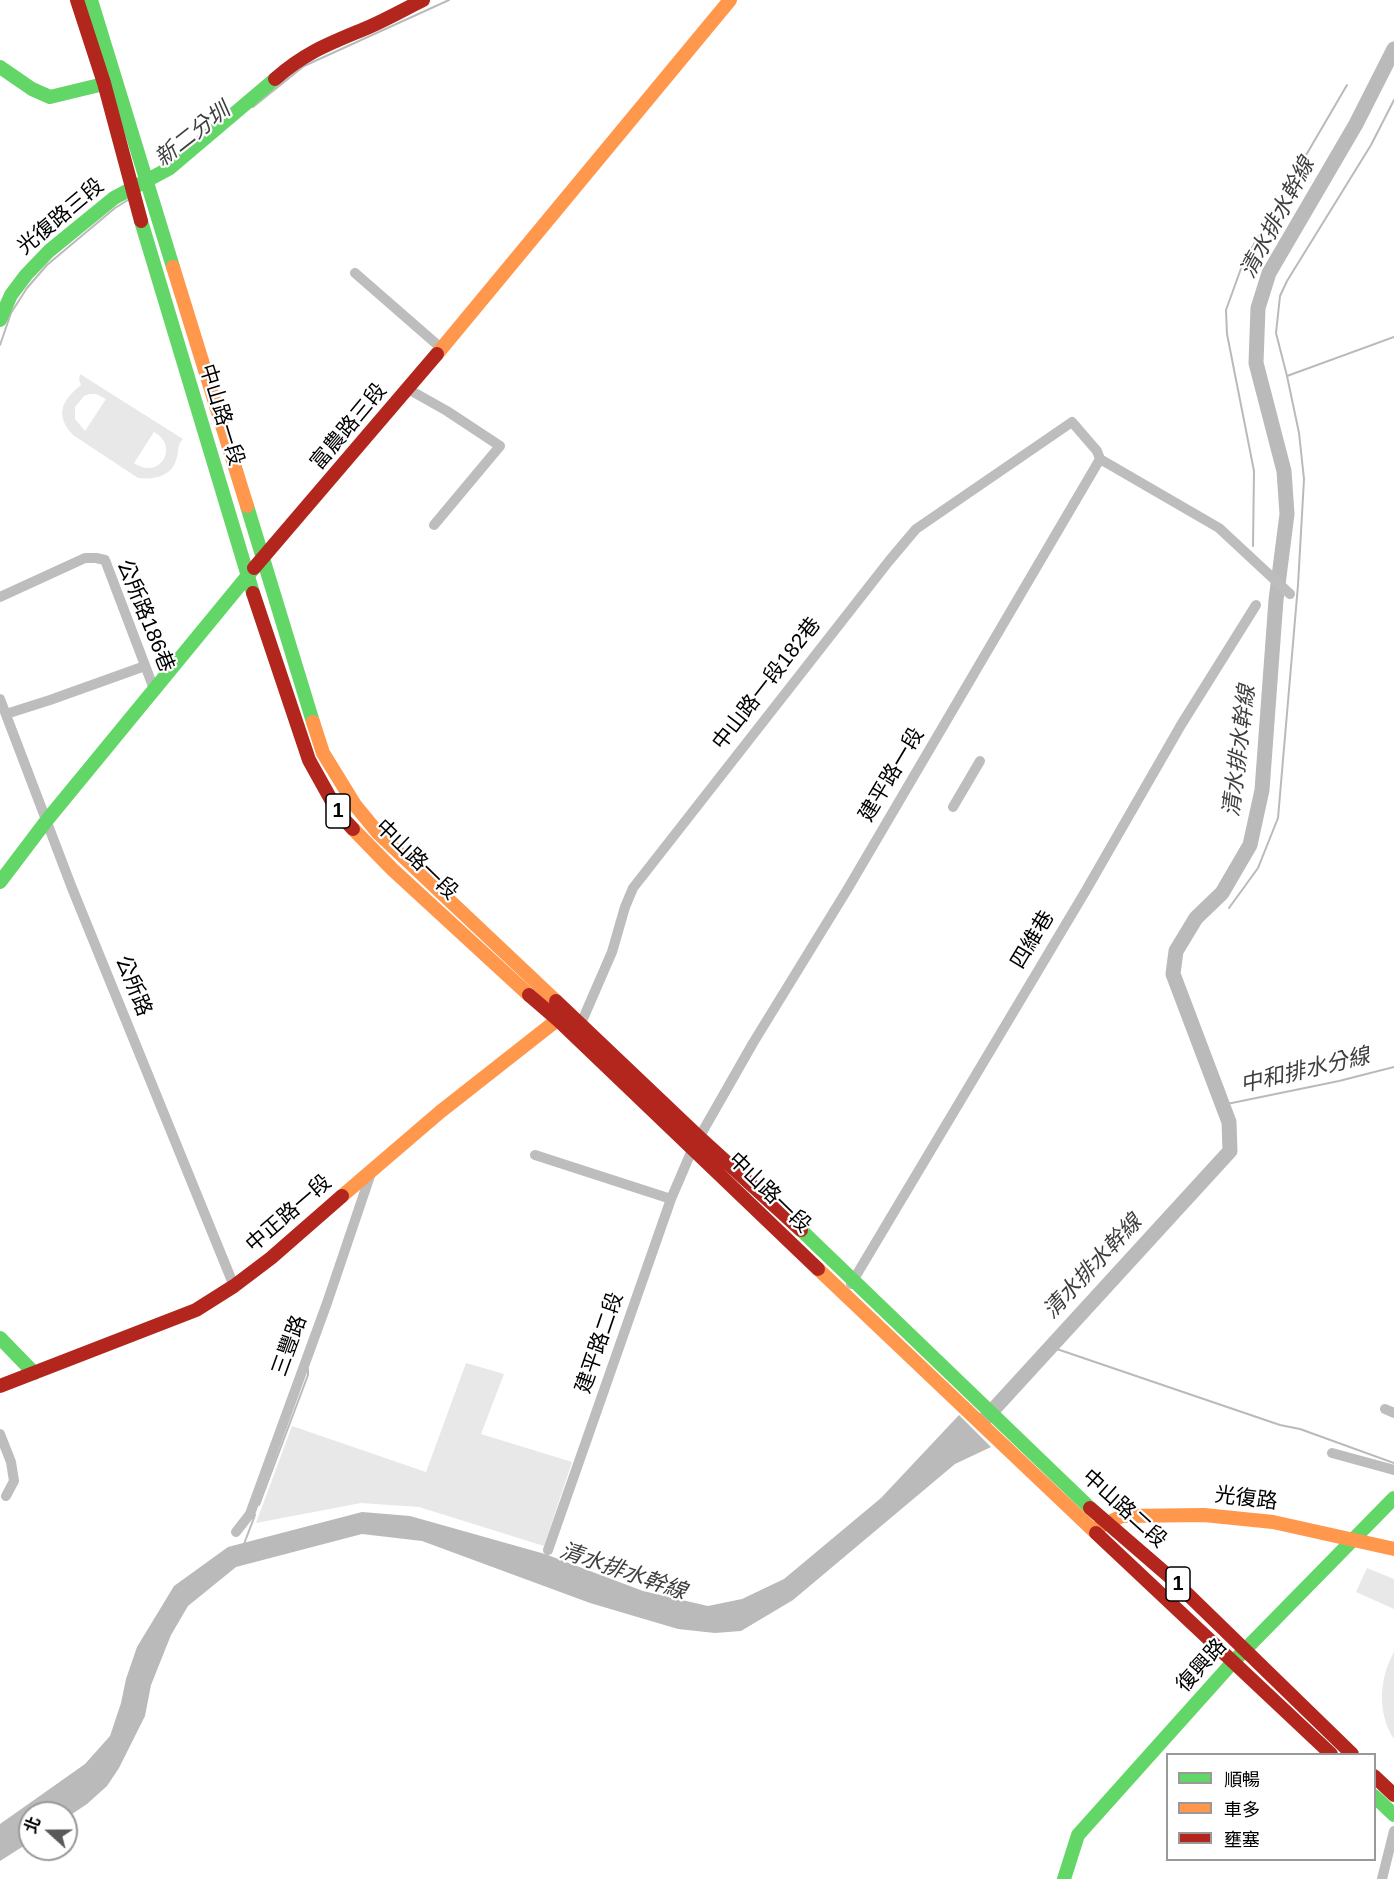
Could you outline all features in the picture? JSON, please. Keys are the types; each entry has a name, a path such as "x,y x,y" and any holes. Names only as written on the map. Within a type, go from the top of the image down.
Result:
{"main road":[{"name":"中山路一段","path":"77,0 111,82"},
{"name":"中山路一段","path":"91,0 138,184 247,576 309,760 339,814 392,869 514,982 563,1015"},
{"name":"光復路三段","path":"0,320 11,295 49,251 114,198 170,168 296,60 423,0"},
{"name":"富農路三段","path":"0,882 47,820 247,576 408,389 730,0"},
{"path":"0,67 32,89 50,97 111,82"},
{"name":"中山路一段","path":"138,184 323,753 355,805 378,833 578,1030 692,1150 985,1430"},
{"name":"中正路一段","path":"0,1386 196,1310 234,1287 271,1258 449,1104 563,1015"},
{"name":"中山路一段","path":"578,1030 766,1196 998,1420"},
{"path":"0,1332 14,1353"},
{"path":"0,1338 34,1373"},
{"name":"中山路二段","path":"998,1420 1106,1524 1172,1578 1350,1753"},
{"name":"中山路二段","path":"985,1430 1329,1753"},
{"name":"復興路","path":"1064,1879 1078,1835 1233,1662 1394,1497"},
{"name":"光復路","path":"1093,1531 1122,1516 1204,1515 1273,1522 1394,1549"},
{"path":"1376,1778 1394,1795"},
{"path":"1376,1798 1394,1815"}],"street":[{"path":"355,273 441,348"},
{"path":"408,389 447,411 500,446 434,525"},
{"name":"中山路一段182巷","path":"578,1030 612,952 633,888 916,529 1072,422 1100,459"},
{"path":"1100,459 1219,528 1290,594"},
{"name":"建平路一段","path":"692,1150 753,1043 847,890 1100,459"},
{"name":"公所路186巷","path":"0,597 85,558 105,561 154,689"},
{"name":"四維巷","path":"844,1294 1256,604"},
{"path":"6,714 145,666"},
{"name":"公所路","path":"0,699 81,911 234,1287"},
{"path":"953,807 980,761"},
{"name":"建平路二段","path":"548,1550 671,1200 692,1150"},
{"path":"535,1155 671,1200"},
{"name":"三豐路","path":"236,1532 250,1514 372,1170"},
{"path":"0,1434 15,1481 6,1496"},
{"path":"1332,1453 1394,1470"},
{"path":"1382,1879 1394,1831"}],"shaded area":[{"path":"80,374 183,439 172,469 157,477 138,478 73,435 67,428 62,414 65,402 81,385","holes":["90,394 106,399 85,431 75,419 75,407 84,396","154,432 162,438 166,445 164,460 152,468 134,463"]},
{"path":"466,1363 504,1374 481,1434 572,1462 544,1546 419,1507 361,1503 256,1523 292,1426 426,1472"},
{"path":"959,1415 991,1447 955,1464 793,1600 741,1631 715,1633 678,1629 590,1603 422,1541 362,1534 236,1567 188,1606 171,1635 151,1685 145,1716 119,1768 107,1786 78,1810 78,1801 33,1801 85,1764 110,1736 137,1647 174,1586 228,1547 362,1512 410,1516 545,1554 643,1591 708,1606 742,1599 784,1579 881,1498"},
{"path":"1367,1568 1394,1579 1394,1609 1356,1592"},
{"path":"1394,1652 1394,1739 1385,1718 1382,1696 1385,1673"},
{"path":"18,1811 18,1850 0,1861 0,1824"}],"waterway":[{"name":"新二分圳","path":"253,107 304,66 449,0"},
{"name":"清水排水幹線","path":"982,1422 1230,1151 1229,1122 1173,974 1176,951 1196,918 1222,893 1250,845 1262,790 1276,600 1287,514 1284,471 1256,363 1258,308 1269,273 1356,124 1394,49"},
{"path":"1253,546 1254,471 1227,334 1226,310 1243,263 1347,85"},
{"path":"1229,908 1258,868 1278,818 1298,585 1304,479 1299,433 1276,333 1280,296 1371,145 1394,100"},
{"name":"新二分圳","path":"0,345 11,313 27,288 47,265 115,208 128,200"},
{"path":"1287,376 1394,337"},
{"name":"中和排水分線","path":"1222,1105 1339,1081 1394,1067"},
{"path":"1051,1347 1280,1425 1300,1429 1394,1463"},
{"path":"259,1505 308,1375 308,1369"},
{"path":"244,1544 255,1515"}],"traffic: fast":[{"path":"91,0 173,267"},
{"path":"0,67 32,89 50,97 116,81"},
{"path":"0,320 11,295 49,251 114,198 170,168 275,79"},
{"path":"141,221 253,593"},
{"path":"247,506 313,722"},
{"path":"0,882 47,820 254,568"},
{"path":"801,1230 1090,1508"},
{"path":"0,1338 34,1373"},
{"path":"1064,1879 1078,1835 1233,1662 1394,1498"},
{"path":"1376,1798 1394,1815"}],"traffic: slow":[{"path":"437,354 730,0"},
{"path":"173,267 247,506"},
{"path":"313,722 323,753 355,805 378,833 556,1001"},
{"path":"353,829 392,869 529,995"},
{"path":"342,1196 440,1112 566,1013"},
{"path":"818,1269 1096,1533"},
{"path":"1097,1528 1122,1516 1204,1515 1273,1522 1394,1549"}],"traffic: jam":[{"path":"77,0 104,83 141,221"},
{"path":"275,79 320,48 376,24 423,0"},
{"path":"254,568 437,354"},
{"path":"253,593 309,760 339,814 353,829"},
{"path":"529,995 558,1020 818,1269"},
{"path":"556,1001 801,1230"},
{"path":"0,1386 196,1310 234,1286 271,1258 342,1196"},
{"path":"1090,1508 1171,1578 1351,1753"},
{"path":"1096,1533 1330,1753"},
{"path":"1376,1778 1394,1795"}]}
